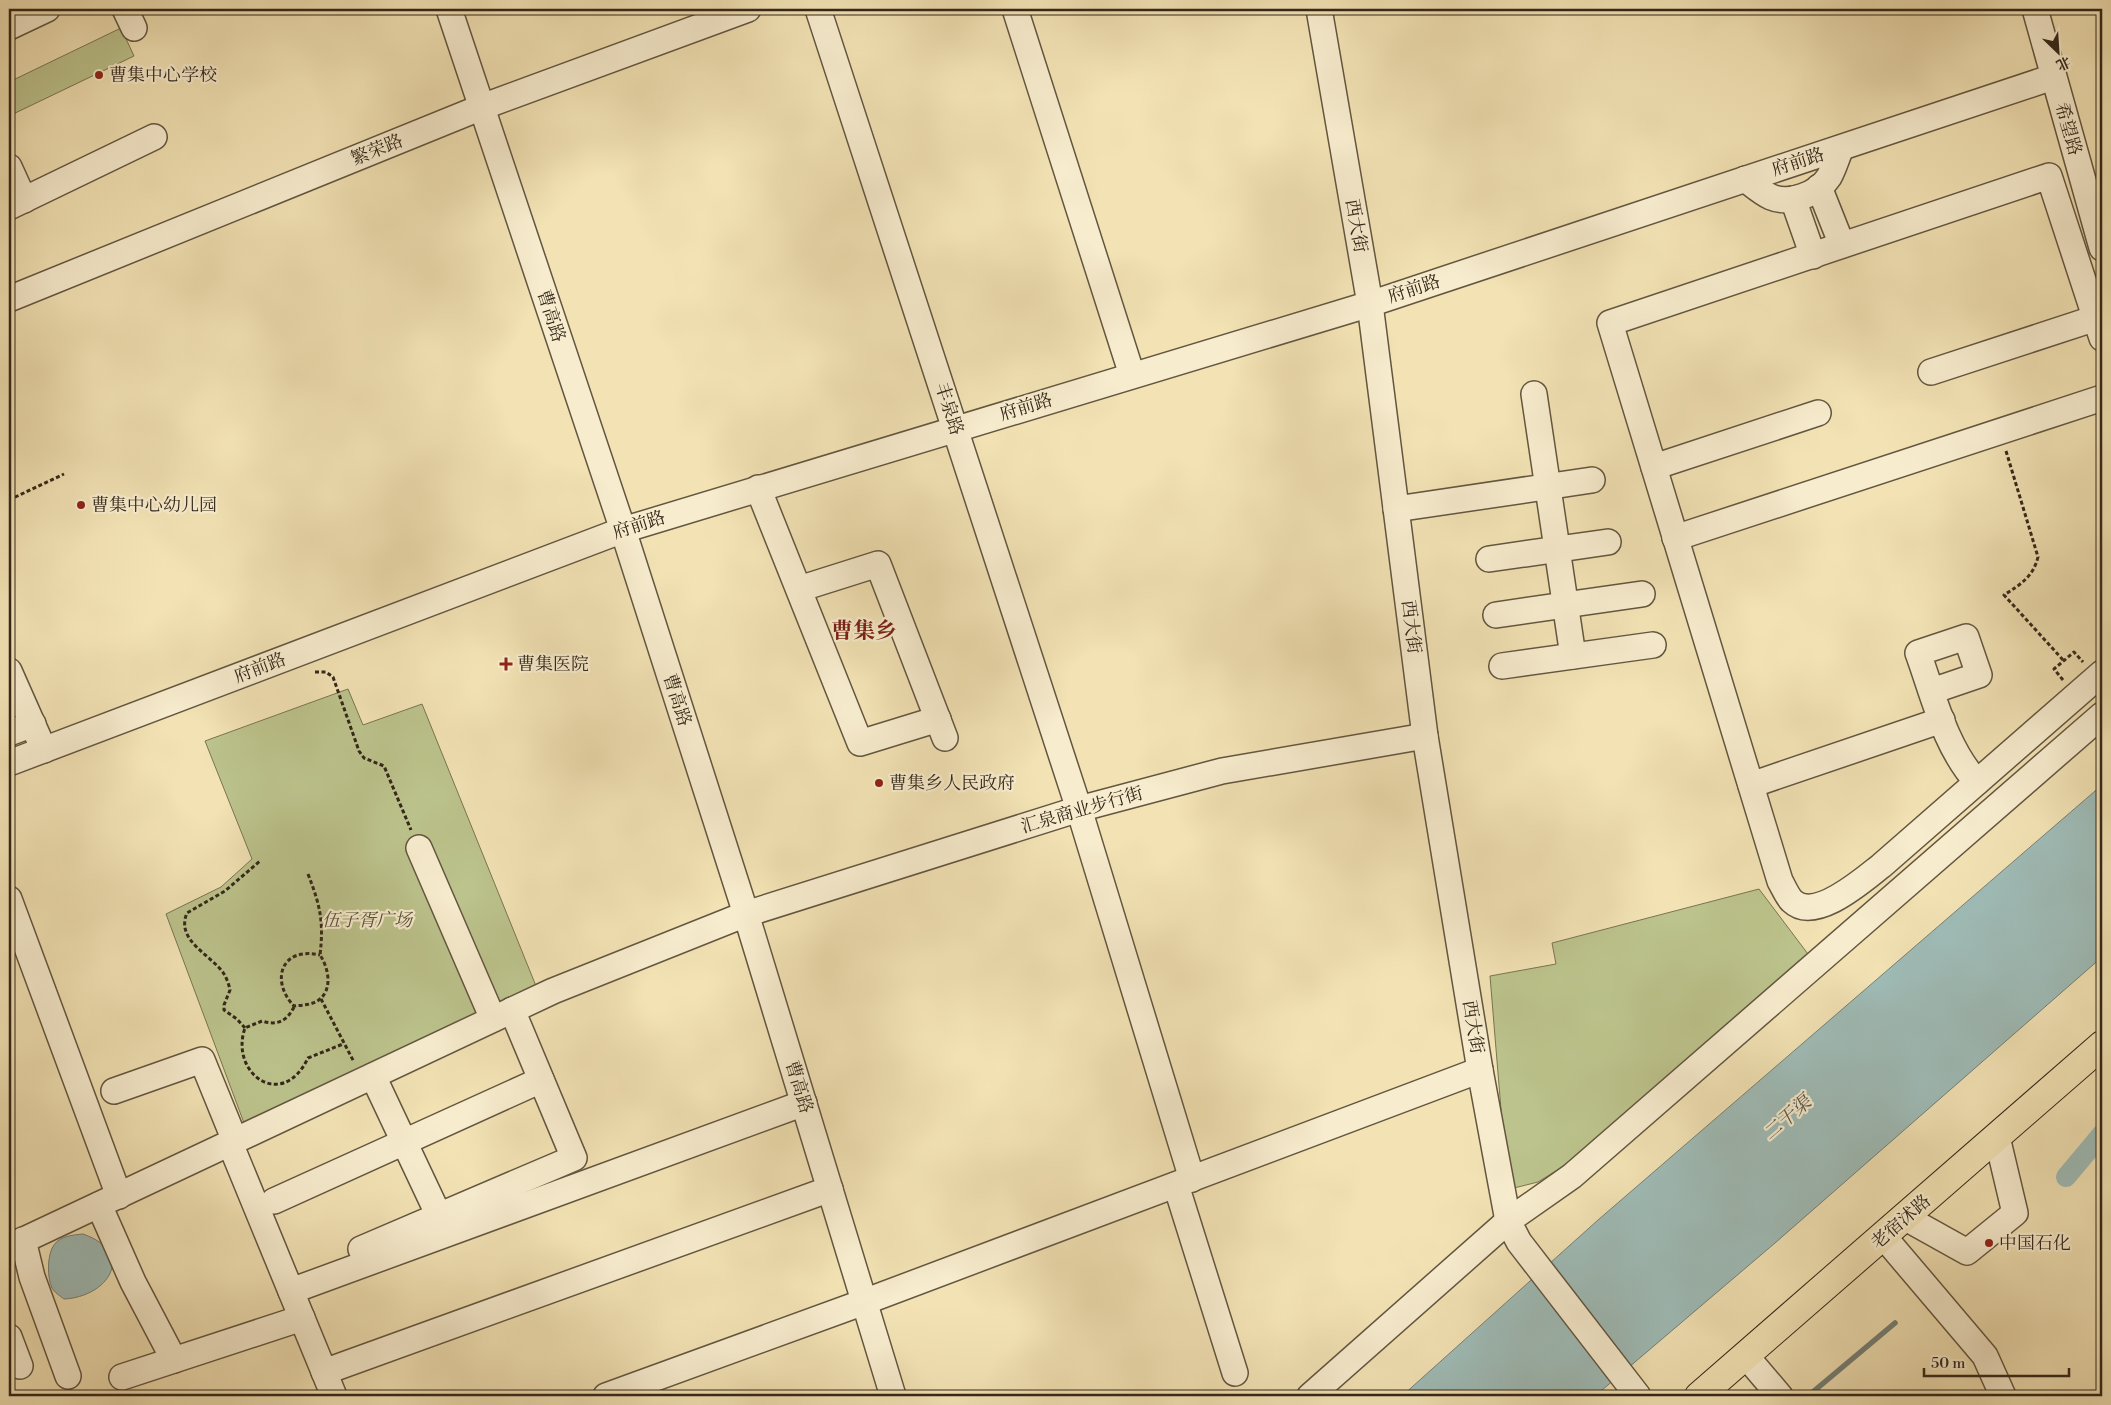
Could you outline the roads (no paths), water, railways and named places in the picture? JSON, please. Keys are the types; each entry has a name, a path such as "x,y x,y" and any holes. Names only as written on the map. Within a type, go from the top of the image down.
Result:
{"main road":[{"name":"老宿沭路","path":"1699,1396 1906,1218 2102,1045"}],"street":[{"path":"9,27 47,9"},
{"name":"曹高路","path":"449,9 623,530 746,914 893,1396"},
{"name":"繁荣路","path":"9,299 482,107 748,9"},
{"name":"丰泉路","path":"818,9 1079,809 1184,1182 1235,1373"},
{"path":"1015,9 1132,375"},
{"name":"西大街","path":"1319,9 1370,304 1425,736 1480,1070 1514,1231"},
{"name":"希望路","path":"2034,9 2102,248"},
{"name":"府前路","path":"9,763 623,530 1370,304 2053,77"},
{"path":"9,167 16,204 154,137"},
{"path":"1745,179 1769,196 1780,200 1808,195 1829,177 1840,148"},
{"path":"1931,372 2099,328 2049,176 1610,323 1780,881 1793,903 1803,907 1818,907 1848,890 1881,866 2102,672"},
{"path":"1819,187 1842,245"},
{"path":"1793,199 1812,256"},
{"path":"1534,394 1573,656"},
{"path":"1675,538 2102,398"},
{"path":"1654,467 1818,413"},
{"path":"1396,509 1592,480"},
{"path":"758,488 798,590 860,743 941,729 878,564 798,590"},
{"path":"1489,559 1608,542"},
{"path":"1496,615 1642,594"},
{"path":"1502,666 1653,645"},
{"path":"9,671 44,750"},
{"path":"1932,691 1952,747 1965,769 1977,782"},
{"path":"1310,1396 1514,1231 1572,1176 2102,716"},
{"path":"1751,785 1942,720"},
{"path":"9,733 33,724"},
{"name":"汇泉商业步行街","path":"16,1244 553,991 746,914 1079,809 1222,771 1425,736"},
{"path":"311,1270 574,1158 541,1080 503,1015 420,848"},
{"path":"9,899 109,1200 133,1282 174,1360"},
{"path":"114,1091 202,1060 291,1292 334,1396"},
{"path":"606,1396 864,1302 1480,1070"},
{"path":"370,1077 404,1142 439,1216"},
{"path":"274,1201 541,1080"},
{"path":"291,1292 804,1103"},
{"path":"1906,1218 1967,1252 2015,1213 1997,1137"},
{"path":"324,1372 830,1189"},
{"path":"1514,1231 1635,1392"},
{"path":"1884,1236 1985,1356 2004,1396"},
{"path":"16,1244 35,1286 68,1376"},
{"path":"122,1377 302,1318"},
{"path":"9,1337 20,1366"},
{"path":"1746,1356 1780,1396"}],"water":[{"name":"二干渠","path":"2102,785 2102,957 1775,1243 1595,1396 1402,1396 1598,1220"},
{"path":"83,1234 99,1242 109,1252 112,1262 110,1273 104,1283 93,1291 64,1299 54,1291 50,1284 50,1254 54,1245 60,1240 67,1236"}],"waterway":[{"path":"2066,1177 2102,1134"},
{"path":"1808,1396 1895,1323"}],"place":[{"name":"曹集中心学校","path":"99,75"},
{"name":"曹集中心幼儿园","path":"81,505"},
{"name":"曹集医院","path":"506,664"},
{"name":"曹集乡人民政府","path":"879,783"},
{"name":"中国石化","path":"1989,1243"}],"district":[{"name":"曹集乡","path":"864,631"}],"park label":[{"name":"伍子胥广场","path":"367,920"}]}
